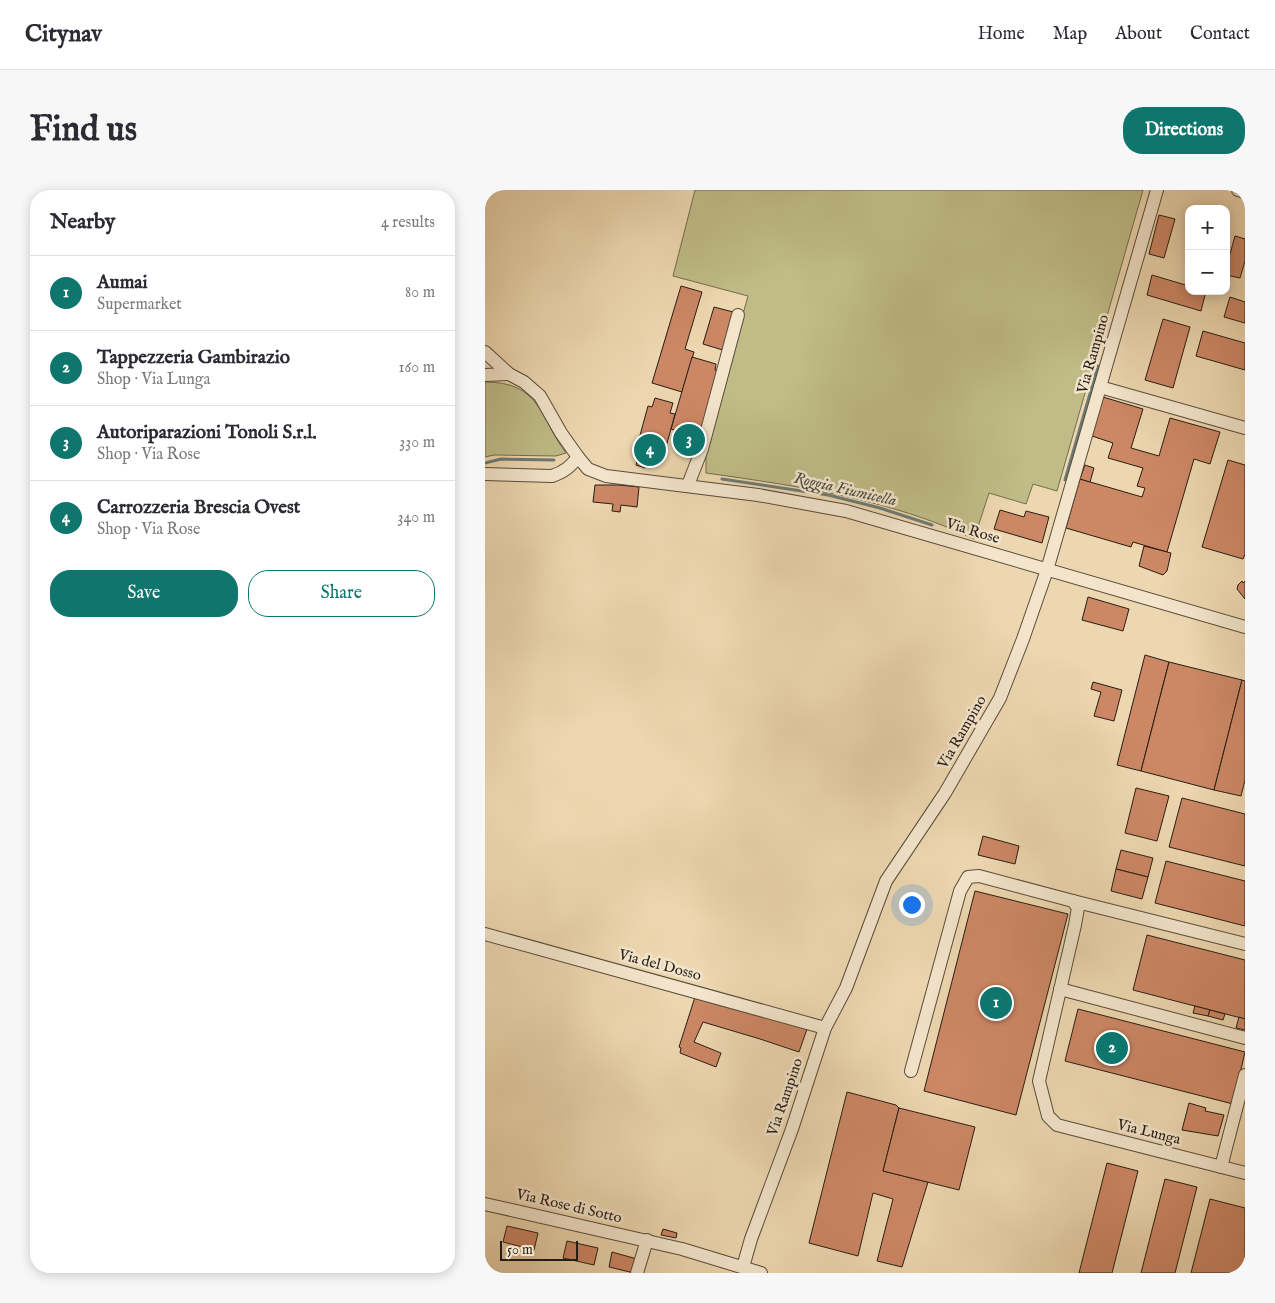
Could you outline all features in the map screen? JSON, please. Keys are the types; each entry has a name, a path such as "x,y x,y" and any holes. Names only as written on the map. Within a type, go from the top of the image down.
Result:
{"street":[{"name":"Via Rampino","path":"743,1267 751,1239 792,1129 825,1028 846,988 887,882 945,793 1000,698 1023,640 1047,570 1157,190"},
{"path":"1238,190 1245,192"},
{"path":"688,485 702,449 738,315"},
{"path":"485,352 509,374 524,382 540,396 561,433 578,457 569,468 562,473 552,476 485,474"},
{"path":"485,375 509,374"},
{"path":"1100,387 1245,428"},
{"name":"Via Rose","path":"578,457 588,469 606,476 758,495 846,511 1245,627"},
{"path":"911,1071 960,891 968,877 979,876 1245,944"},
{"path":"1073,901 1078,908 1060,989 1245,1038"},
{"name":"Via del Dosso","path":"485,934 825,1028"},
{"name":"Via Lunga","path":"1060,989 1039,1081 1048,1116 1057,1125 1245,1173"},
{"path":"1221,1167 1245,1075"},
{"name":"Via Rose di Sotto","path":"485,1204 647,1240 710,1256 761,1273"},
{"path":"637,1273 647,1240"}],"shaded area":[{"path":"695,190 1143,190 1057,491 1033,484 1026,504 989,493 974,539 942,525 877,504 809,489 706,473 706,452 712,425 748,296 673,276"},
{"path":"485,382 517,388 528,395 536,404 566,453 556,456 494,455 485,457"}],"building":[{"path":"1159,215 1175,219 1164,258 1149,254"},
{"path":"1235,236 1245,239 1245,261 1240,278 1230,276 1230,254"},
{"path":"1152,275 1185,285 1185,295 1205,295 1201,311 1147,295"},
{"path":"681,286 702,292 685,349 694,352 682,392 652,383"},
{"path":"1230,297 1245,302 1245,323 1224,317"},
{"path":"714,307 737,313 726,351 703,344"},
{"path":"1163,319 1190,327 1173,388 1145,380"},
{"path":"1203,331 1245,343 1245,370 1196,356"},
{"path":"692,357 716,364 715,370 722,372 702,439 671,429"},
{"path":"1103,397 1143,409 1131,448 1159,456 1170,418 1220,432 1210,464 1194,459 1167,552 1133,542 1131,547 1066,528 1080,479 1142,497 1145,488 1137,486 1143,468 1108,458 1113,443 1092,436"},
{"path":"655,398 673,403 670,413 675,414 666,447 639,439 648,406 652,407"},
{"path":"679,432 702,439 699,449 676,442"},
{"path":"639,439 666,447 662,461 635,453"},
{"path":"638,457 647,460 645,468 636,465"},
{"path":"1228,460 1245,465 1245,554 1243,559 1202,547"},
{"path":"1085,465 1094,468 1090,482 1080,479"},
{"path":"595,485 639,487 637,507 621,505 620,512 612,511 613,504 593,502"},
{"path":"1000,510 1024,517 1026,511 1049,517 1042,543 994,529"},
{"path":"1144,546 1171,553 1167,571 1163,575 1139,566"},
{"path":"1242,581 1243,583 1245,581 1245,599 1237,589"},
{"path":"1088,597 1129,609 1123,631 1082,620"},
{"path":"1145,655 1169,662 1141,771 1117,765"},
{"path":"1169,662 1242,680 1214,790 1141,771"},
{"path":"1242,680 1245,681 1245,780 1241,796 1214,790"},
{"path":"1093,682 1122,690 1114,721 1094,716 1101,692 1091,689"},
{"path":"1136,788 1169,796 1157,841 1125,833"},
{"path":"1182,798 1245,814 1245,866 1169,847"},
{"path":"983,836 1019,846 1015,864 978,855"},
{"path":"1121,850 1153,858 1148,877 1116,869"},
{"path":"1166,861 1245,881 1245,926 1155,903"},
{"path":"1116,869 1148,877 1142,899 1111,891"},
{"path":"975,891 1068,914 1016,1115 924,1091"},
{"path":"1147,935 1245,960 1245,1019 1133,990"},
{"path":"695,997 807,1029 799,1052 703,1022 694,1042 721,1053 716,1067 680,1053 681,1048 679,1047"},
{"path":"1195,1006 1210,1010 1208,1016 1193,1013"},
{"path":"1078,1009 1245,1052 1233,1104 1065,1061"},
{"path":"1210,1010 1225,1014 1223,1020 1208,1016"},
{"path":"1239,1017 1245,1019 1245,1030 1236,1028"},
{"path":"847,1092 896,1105 899,1108 883,1171 928,1182 902,1267 877,1261 893,1199 873,1193 858,1256 809,1243"},
{"path":"1189,1103 1206,1108 1205,1111 1224,1115 1218,1136 1182,1130"},
{"path":"899,1108 975,1127 959,1190 883,1171"},
{"path":"1107,1163 1138,1171 1112,1273 1079,1273"},
{"path":"1165,1179 1197,1187 1175,1273 1141,1273"},
{"path":"1210,1199 1245,1208 1245,1273 1191,1273"},
{"path":"507,1226 538,1233 534,1250 503,1242"},
{"path":"663,1229 677,1233 676,1238 661,1235"},
{"path":"567,1241 598,1248 594,1265 563,1258"},
{"path":"612,1252 637,1259 634,1273 609,1267"}],"waterway":[{"name":"Roggia Fiumicella","path":"1065,480 1098,366"},
{"name":"Roggia Fiumicella","path":"485,463 501,459 554,460"},
{"name":"Roggia Fiumicella","path":"722,479 828,495 880,508 932,525"}],"place":[{"name":"Autoriparazioni Tonoli S.r.l.","path":"689,440"},
{"name":"Carrozzeria Brescia Ovest","path":"650,450"},
{"name":"Aumai","path":"996,1003"},
{"name":"Tappezzeria Gambirazio","path":"1112,1048"}]}
